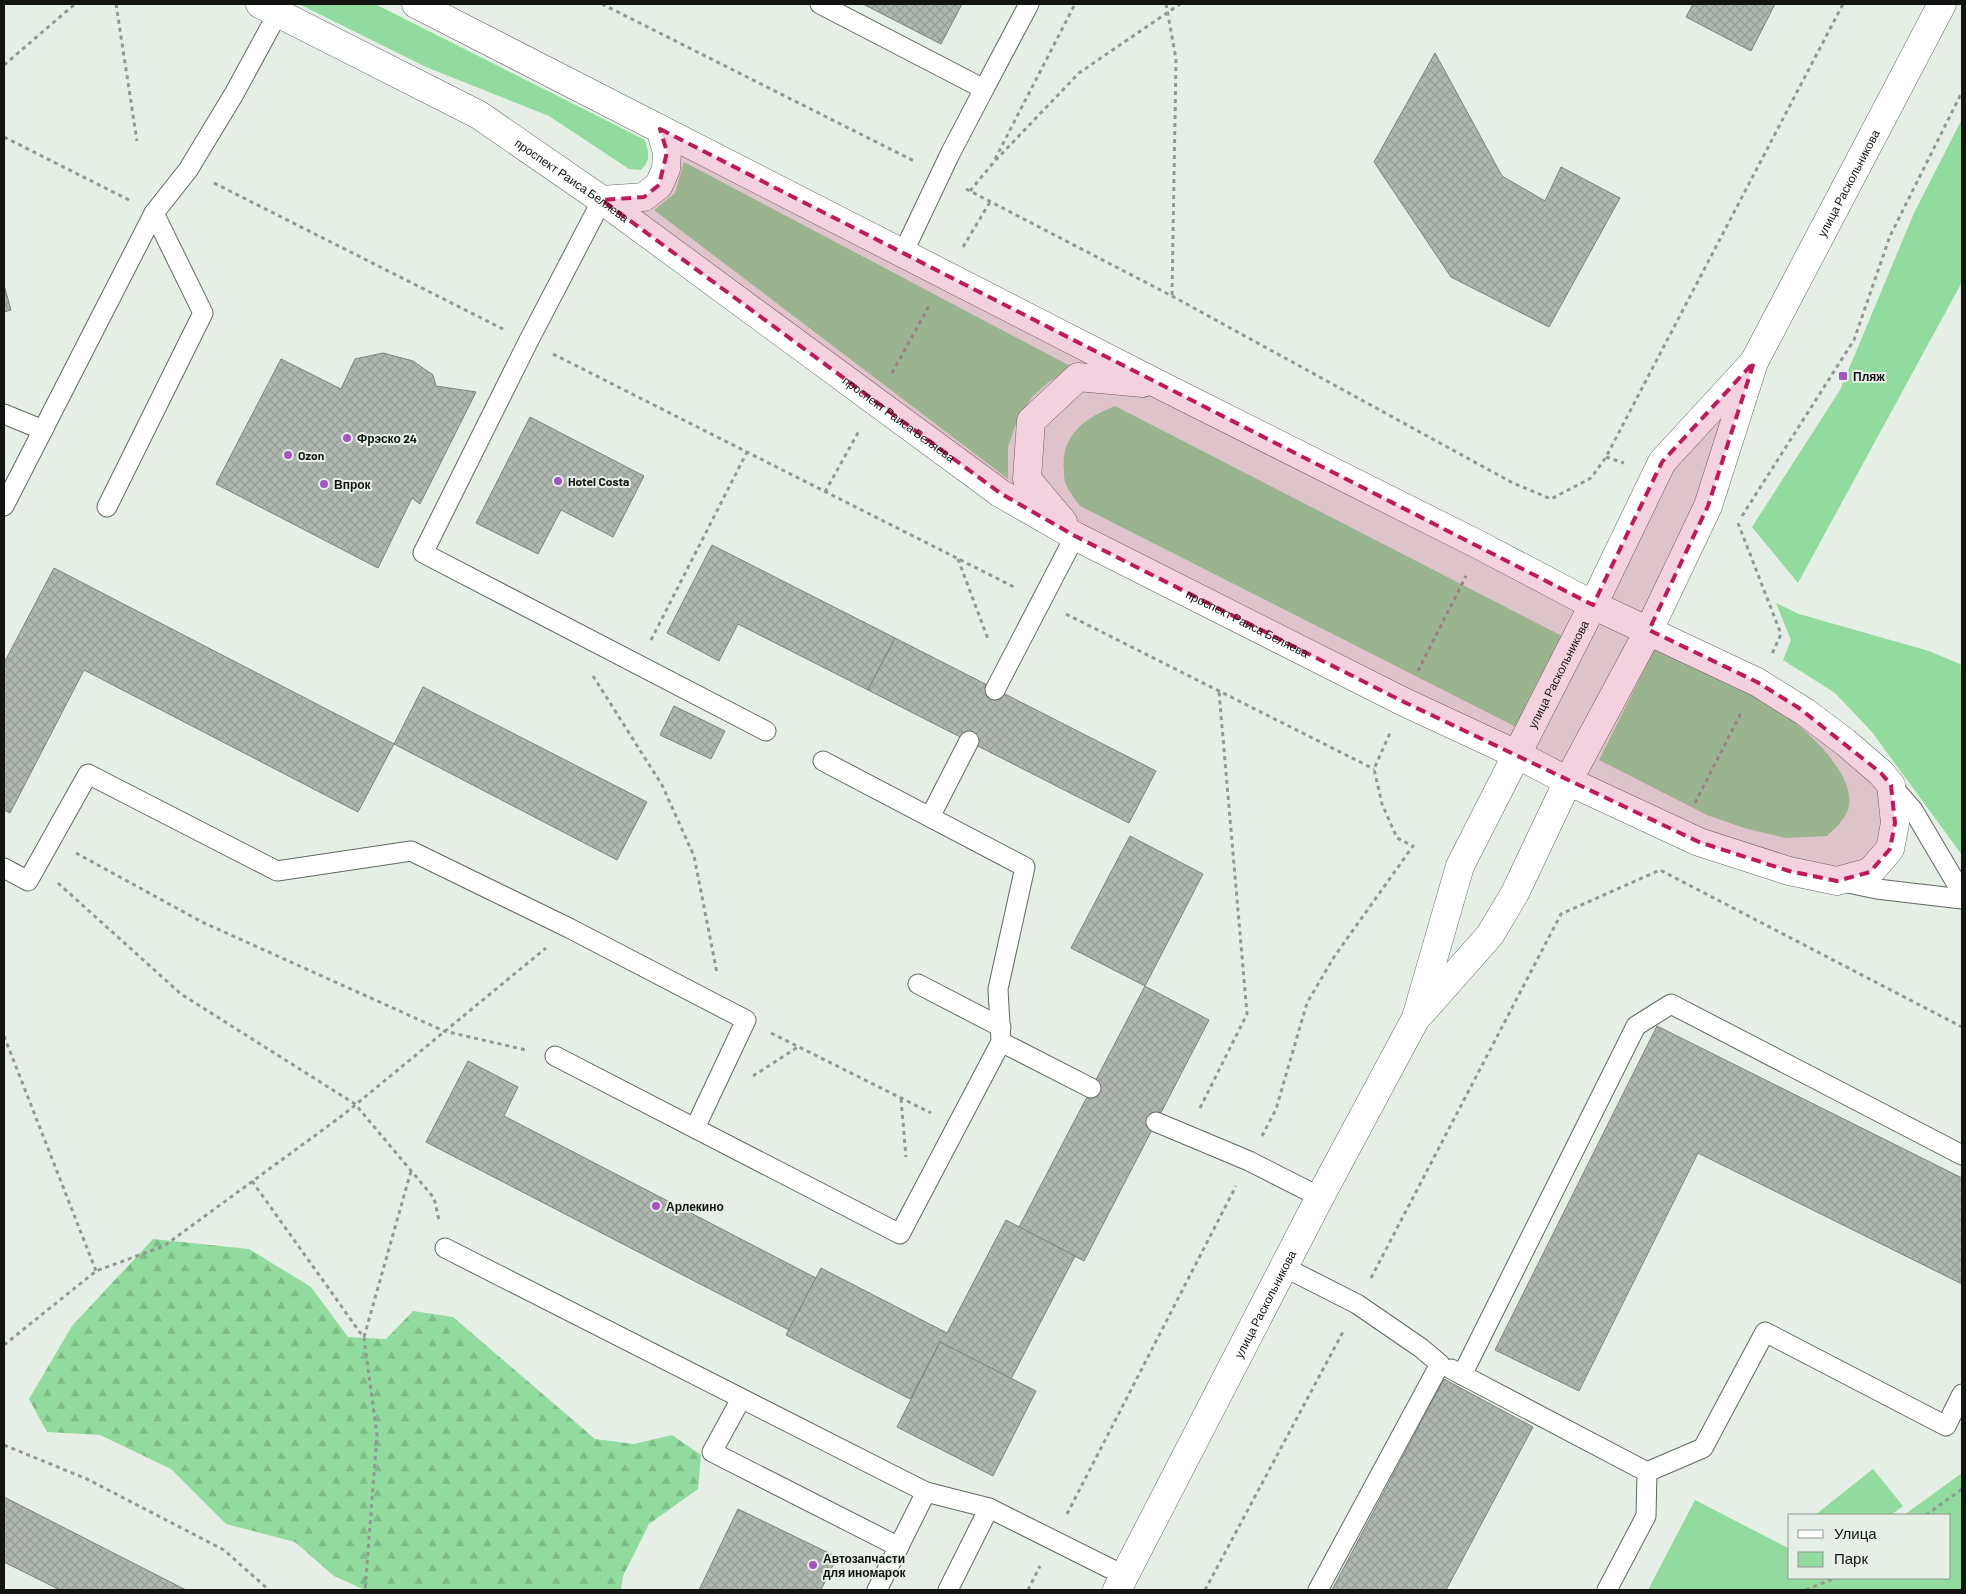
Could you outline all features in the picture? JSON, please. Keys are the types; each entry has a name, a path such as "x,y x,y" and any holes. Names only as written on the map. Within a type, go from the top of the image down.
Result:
{"street":[{"path":"416,4 1160,385 1593,604 1757,682 1799,708 1845,742 1881,773 1891,785 1895,823 1890,849 1870,872 1837,881"},
{"name":"улица Раскольникова","path":"1416,1018 1490,935 1515,893 1568,782 1649,630 1708,506 1754,362 1942,4"},
{"name":"проспект Раиса Беляева","path":"269,8 479,116 602,200 1000,493 1075,536 1404,702 1518,755 1568,782 1699,842 1789,871 1837,881"},
{"path":"602,200 644,197 659,185 666,169 667,152 660,129"},
{"name":"улица Раскольникова","path":"1121,1583 1320,1197 1416,1018 1460,866 1518,755 1662,462 1754,362"},
{"path":"1075,536 1027,479 1030,421 1078,377 1160,385"}],"lane":[{"path":"820,4 984,89"},
{"path":"903,253 984,89 1029,4"},
{"path":"4,506 154,213 188,170 234,94 269,8"},
{"path":"602,200 528,342 424,553 766,730"},
{"path":"107,507 203,313 154,213"},
{"path":"4,414 43,430"},
{"path":"998,684 1075,536"},
{"path":"930,817 969,741"},
{"path":"555,1056 900,1234 957,1126 1001,1035 998,989 1025,867 823,761"},
{"path":"4,868 28,881 88,774 277,871 410,851 570,928 746,1020 695,1128"},
{"path":"1891,785 1913,810 1962,893"},
{"path":"1837,881 1877,889 1962,899"},
{"path":"918,984 1091,1088"},
{"path":"1462,1375 1636,1026 1671,1004 1962,1155"},
{"path":"1156,1122 1250,1161 1320,1197"},
{"path":"446,1248 926,1492 989,1508 1054,1540 1121,1583"},
{"path":"1284,1267 1357,1304 1421,1348 1440,1364 1647,1472"},
{"path":"1647,1472 1703,1448 1764,1332 1946,1426 1962,1394"},
{"path":"1318,1590 1440,1364"},
{"path":"742,1398 712,1452 898,1547"},
{"path":"1607,1590 1646,1516 1647,1472"},
{"path":"877,1590 926,1492"},
{"path":"948,1590 989,1508"}],"path":[{"path":"4,65 76,4"},
{"path":"116,4 137,142"},
{"path":"602,4 941,174 990,202 1172,296 1511,482 1551,499 1591,478 1606,456 1843,4"},
{"path":"993,162 1075,4"},
{"path":"1166,4 1176,59 1172,296"},
{"path":"970,191 993,162 1079,74 1167,11 1180,4"},
{"path":"1770,656 1781,634 1738,522 1854,340 1890,236 1962,92"},
{"path":"4,137 154,213"},
{"path":"188,170 1374,769"},
{"path":"962,248 990,202"},
{"path":"891,374 935,296"},
{"path":"825,492 860,429"},
{"path":"639,665 747,452"},
{"path":"1606,456 1625,463"},
{"path":"958,559 998,684"},
{"path":"1418,671 1470,569"},
{"path":"593,675 662,785 694,856 724,1009"},
{"path":"1187,1136 1247,1014 1219,691"},
{"path":"1692,808 1746,704"},
{"path":"1054,1540 1276,1109 1307,1003 1334,957 1413,846 1397,838 1382,804 1374,769 1393,725"},
{"path":"52,839 202,922 444,1031 555,1056"},
{"path":"37,865 181,994 355,1104 434,1198 446,1248"},
{"path":"1368,1284 1561,914 1660,870 1962,1027"},
{"path":"4,1345 96,1271 164,1246 355,1104 570,928"},
{"path":"746,1020 957,1126"},
{"path":"4,1036 96,1271"},
{"path":"364,1590 377,1435 364,1338 411,1171"},
{"path":"252,1181 364,1338"},
{"path":"1205,1590 1345,1327"},
{"path":"4,1445 87,1479 224,1550 269,1590"},
{"path":"1927,1514 1962,1489"},
{"path":"1806,1590 1833,1579"}],"highlighted area":[{"path":"660,129 1593,605 1662,462 1754,362 1708,506 1649,630 1757,682 1799,708 1881,773 1891,785 1895,823 1890,849 1870,872 1837,881 1789,871 1699,842 1404,702 1075,536 1000,493 602,200 644,197 659,185 667,152"}],"green space":[{"path":"299,4 375,4 645,140 648,160 641,170 629,169 549,116 426,67"},
{"path":"1962,119 1962,282 1798,583 1752,527 1840,390 1914,213"},
{"path":"684,162 1074,368 1050,381 1032,397 1017,421 1008,447 1008,479 654,210 675,193"},
{"path":"1115,406 1566,638 1518,728 1080,506 1065,481 1064,458 1066,447 1070,438 1085,422"},
{"path":"1776,603 1799,614 1929,651 1962,665 1962,855 1872,732 1835,693 1783,660 1791,640"},
{"path":"1655,648 1756,697 1781,712 1823,748 1839,770 1849,794 1847,813 1827,836 1785,838 1744,828 1707,815 1599,760"},
{"path":"153,1239 249,1249 311,1287 348,1337 386,1339 413,1311 453,1317 595,1439 634,1444 672,1435 701,1455 698,1489 649,1524 623,1576 621,1590 365,1590 334,1576 295,1542 226,1524 171,1469 100,1435 47,1432 29,1399 72,1326"},
{"path":"1873,1469 1903,1506 1892,1514 1816,1514"},
{"path":"1962,1473 1962,1590 1648,1590 1695,1500 1788,1548 1788,1579 1951,1579 1951,1514 1905,1514"}],"building":[{"path":"863,4 962,4 941,44"},
{"path":"1693,4 1775,4 1751,51 1686,17"},
{"path":"1435,53 1502,176 1545,201 1561,167 1620,198 1549,327 1451,277 1374,162"},
{"path":"4,285 11,310 4,312"},
{"name":"Фрэско 24","path":"383,353 413,361 433,375 436,386 476,392 420,504 412,498 378,568 216,484 281,359 341,389 355,359"},
{"path":"530,417 644,476 613,537 561,510 538,554 476,523"},
{"path":"712,545 895,638 868,690 738,624 719,661 667,633"},
{"path":"54,568 394,744 358,812 84,670 10,813 4,810 4,663"},
{"path":"895,638 1156,771 1129,823 868,690"},
{"path":"423,687 647,802 617,860 394,744"},
{"path":"674,706 725,731 711,759 660,735"},
{"path":"1130,836 1203,874 1145,986 1071,948"},
{"path":"1145,986 1209,1020 1084,1261 1019,1227"},
{"path":"1657,1026 1962,1178 1962,1284 1698,1153 1579,1391 1495,1350"},
{"path":"468,1061 518,1087 504,1116 816,1278 789,1330 426,1142"},
{"path":"1006,1220 1075,1256 1011,1379 940,1342 910,1399 786,1335 821,1268 947,1333"},
{"path":"940,1342 1036,1391 993,1476 897,1427"},
{"path":"1444,1379 1533,1427 1446,1590 1332,1590"},
{"path":"4,1497 186,1590 60,1590 4,1562"},
{"path":"738,1509 837,1557 821,1590 699,1590"}],"place":[{"name":"Пляж","path":"1843,376"},
{"name":"Фрэско 24","path":"347,438"},
{"name":"Ozon","path":"288,455"},
{"name":"Hotel Costa","path":"558,481"},
{"name":"Впрок","path":"324,484"},
{"name":"Арлекино","path":"656,1206"},
{"name":"Автозапчасти для иномарок","path":"813,1565"}]}
